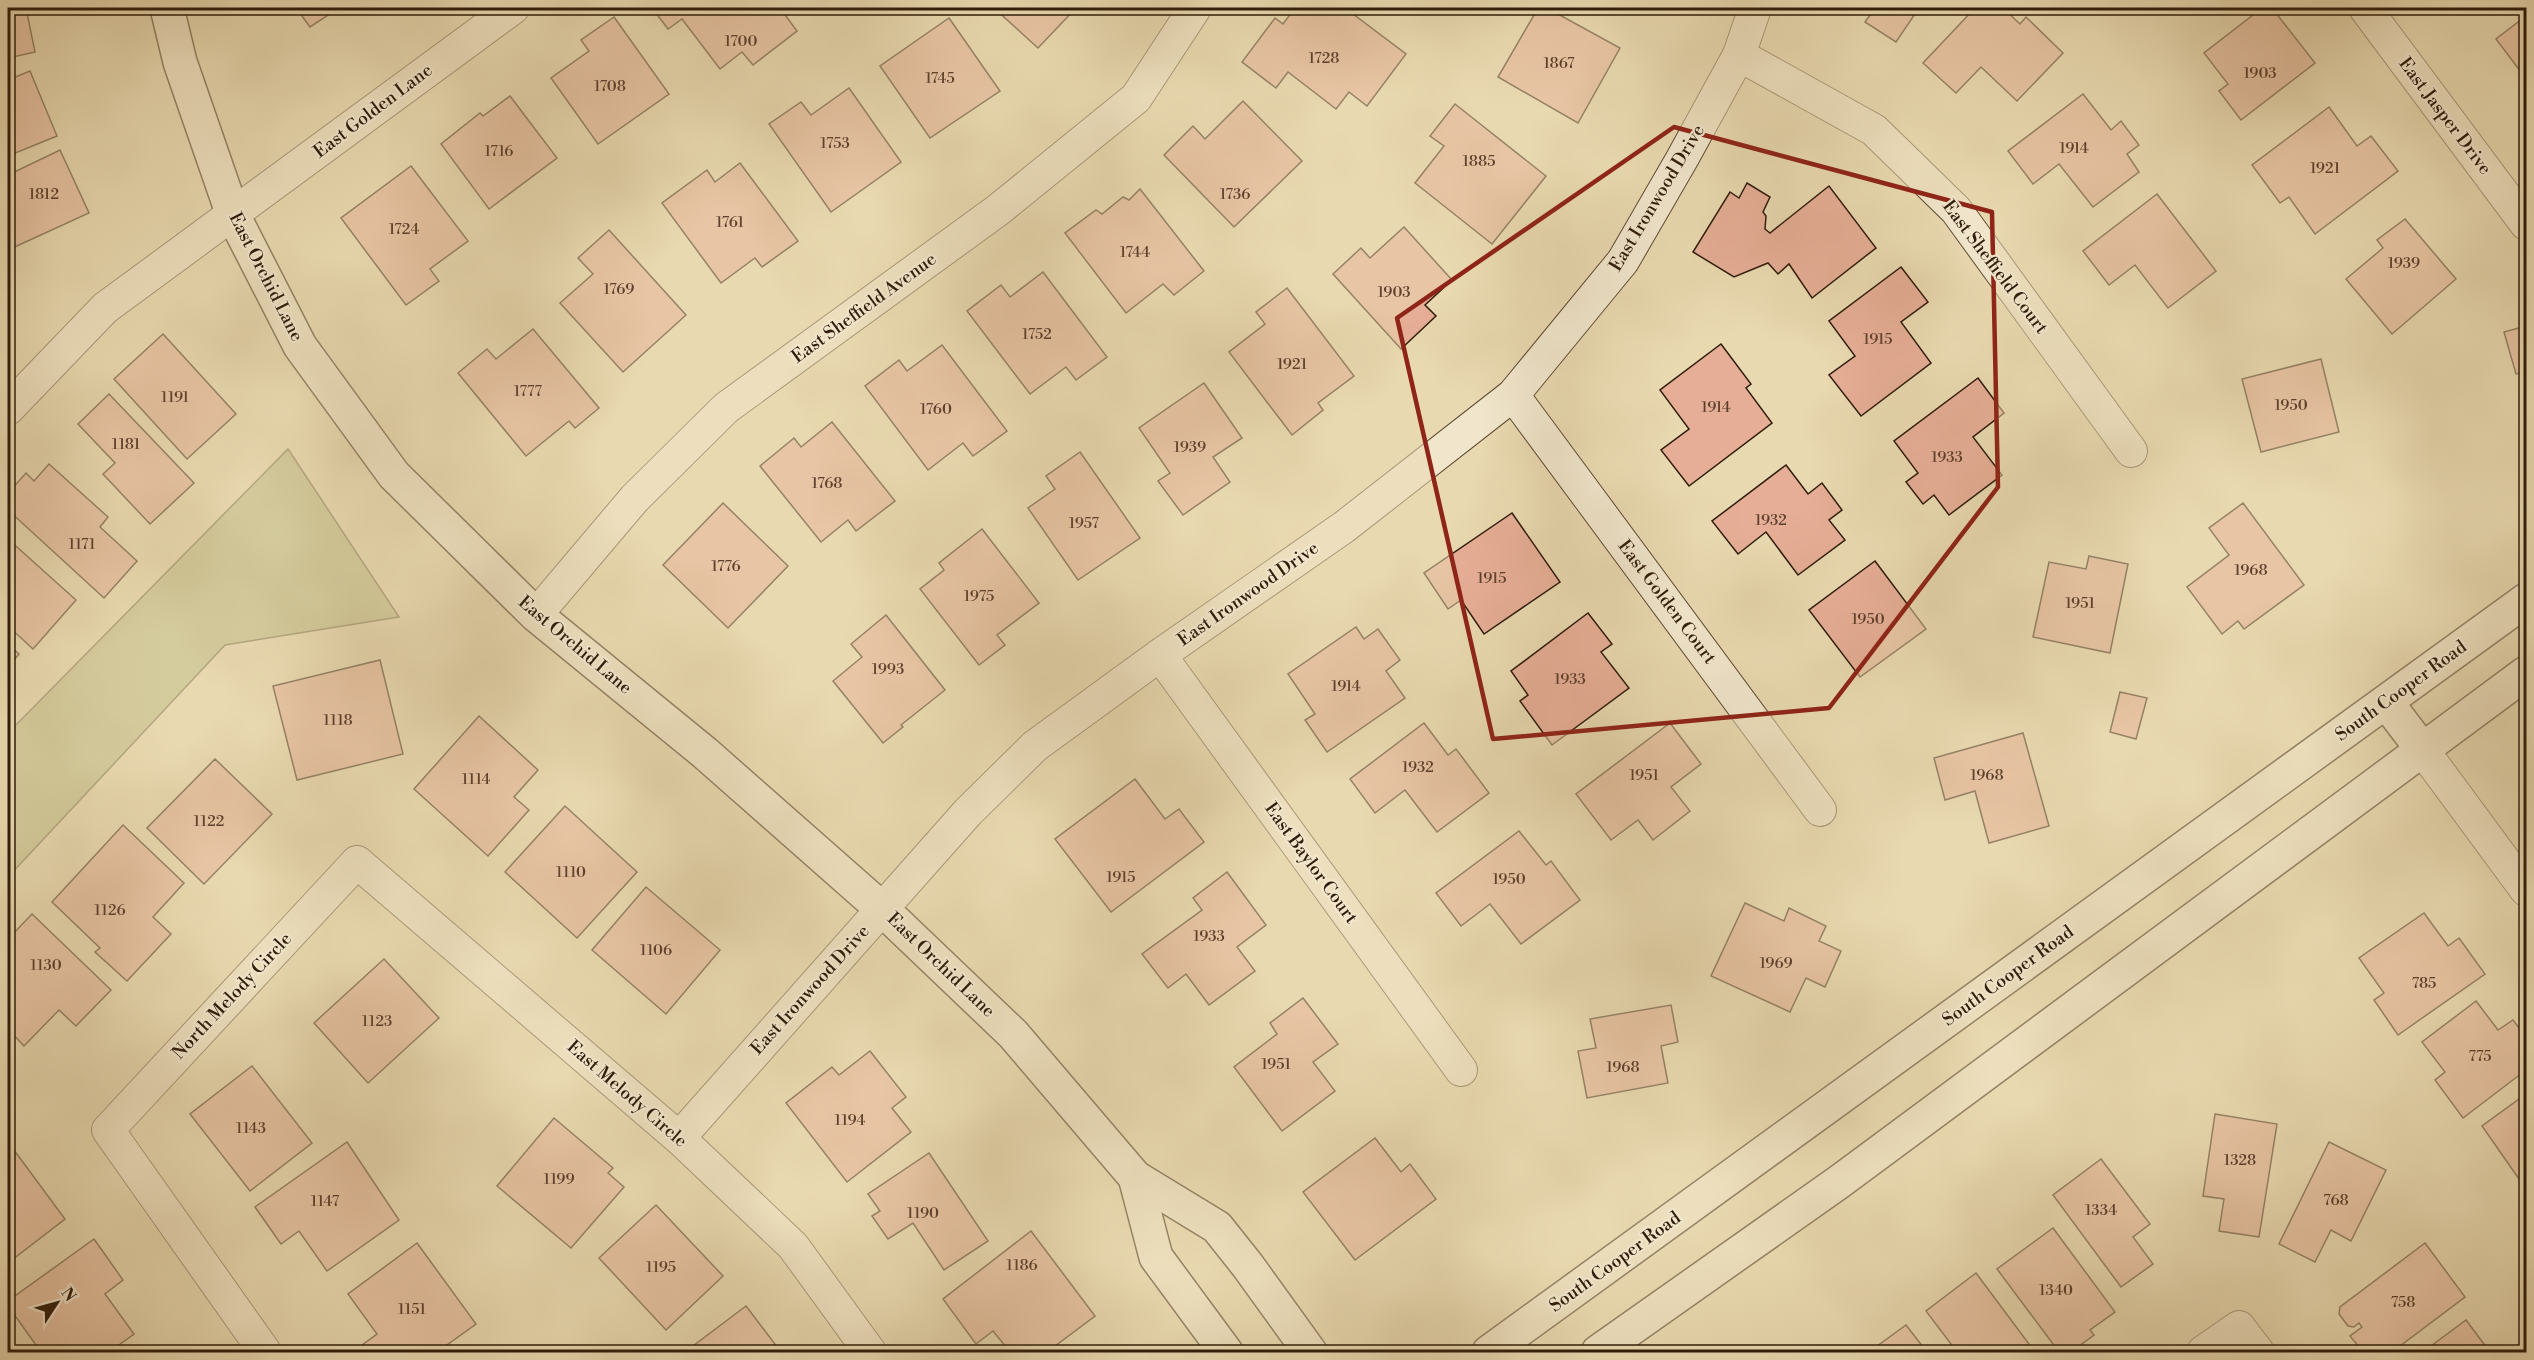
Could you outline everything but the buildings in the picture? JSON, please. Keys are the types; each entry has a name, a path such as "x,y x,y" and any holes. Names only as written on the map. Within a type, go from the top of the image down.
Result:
{"main road":[{"name":"East Orchid Lane","path":"167,8 180,62 233,215 300,346 394,475 536,615 705,753 882,909 1013,1034 1135,1177 1217,1227 1310,1353"},
{"name":"South Cooper Road","path":"1489,1353 2526,600"},
{"path":"1598,1353 1839,1182 2526,673"},
{"path":"2387,703 2422,749"},
{"name":"East Orchid Lane","path":"1135,1177 1156,1257 1226,1353"}],"street":[{"name":"East Golden Lane","path":"8,406 105,308 513,8"},
{"name":"East Sheffield Avenue","path":"536,615 635,498 726,408 998,210 1136,98 1195,8"},
{"name":"East Ironwood Drive","path":"679,1138 968,812 1035,746 1160,655 1344,527 1513,395 1623,261 1739,55 1755,8"},
{"name":"East Jasper Drive","path":"2365,8 2526,225"},
{"name":"East Sheffield Court","path":"1739,55 1874,130 1956,210 2131,451"},
{"name":"East Golden Court","path":"1513,395 1820,810"},
{"name":"East Baylor Court","path":"1160,655 1461,1070"},
{"path":"2422,749 2526,890"},
{"name":"North Melody Circle","path":"265,1353 108,1130 357,861"},
{"name":"East Melody Circle","path":"357,861 679,1138 793,1246 870,1353"},
{"path":"2203,1353 2239,1327 2258,1353"}],"highlighted area":[{"path":"1674,127 1992,212 1998,487 1829,708 1493,739 1397,318"}],"green space":[{"path":"288,449 399,617 225,645 8,877 8,733"}]}
